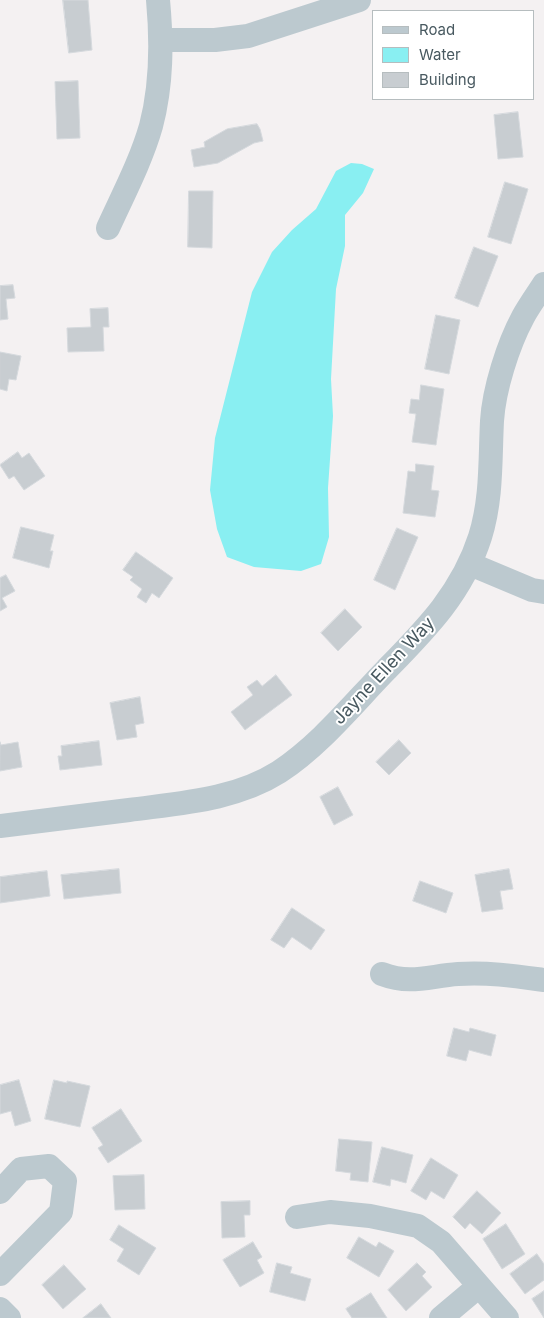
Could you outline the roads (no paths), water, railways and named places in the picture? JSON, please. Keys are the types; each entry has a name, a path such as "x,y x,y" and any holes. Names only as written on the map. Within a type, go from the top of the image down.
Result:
{"street":[{"path":"108,228 140,158 151,126 160,83 162,40 158,0"},
{"path":"162,40 215,40 248,36 358,0"},
{"name":"Jayne Ellen Way","path":"0,826 194,802 236,792 278,772 315,744 433,622 452,596 470,564 480,536 488,504 491,476 492,418 502,367 522,318 544,284"},
{"path":"470,564 532,590 544,592"},
{"path":"382,974 395,979 409,980 457,974 495,973 544,980"},
{"path":"0,1192 21,1169 49,1166 65,1181 61,1212 0,1274"},
{"path":"297,1217 330,1212 378,1217 418,1226 441,1242 507,1318"},
{"path":"441,1318 479,1286"},
{"path":"0,1309 9,1318"}],"water":[{"path":"351,163 362,164 374,169 363,193 345,215 345,246 336,289 331,379 333,416 328,488 329,537 321,564 301,571 254,567 227,557 217,529 210,490 215,438 252,292 272,252 292,230 316,209 336,171"}]}
